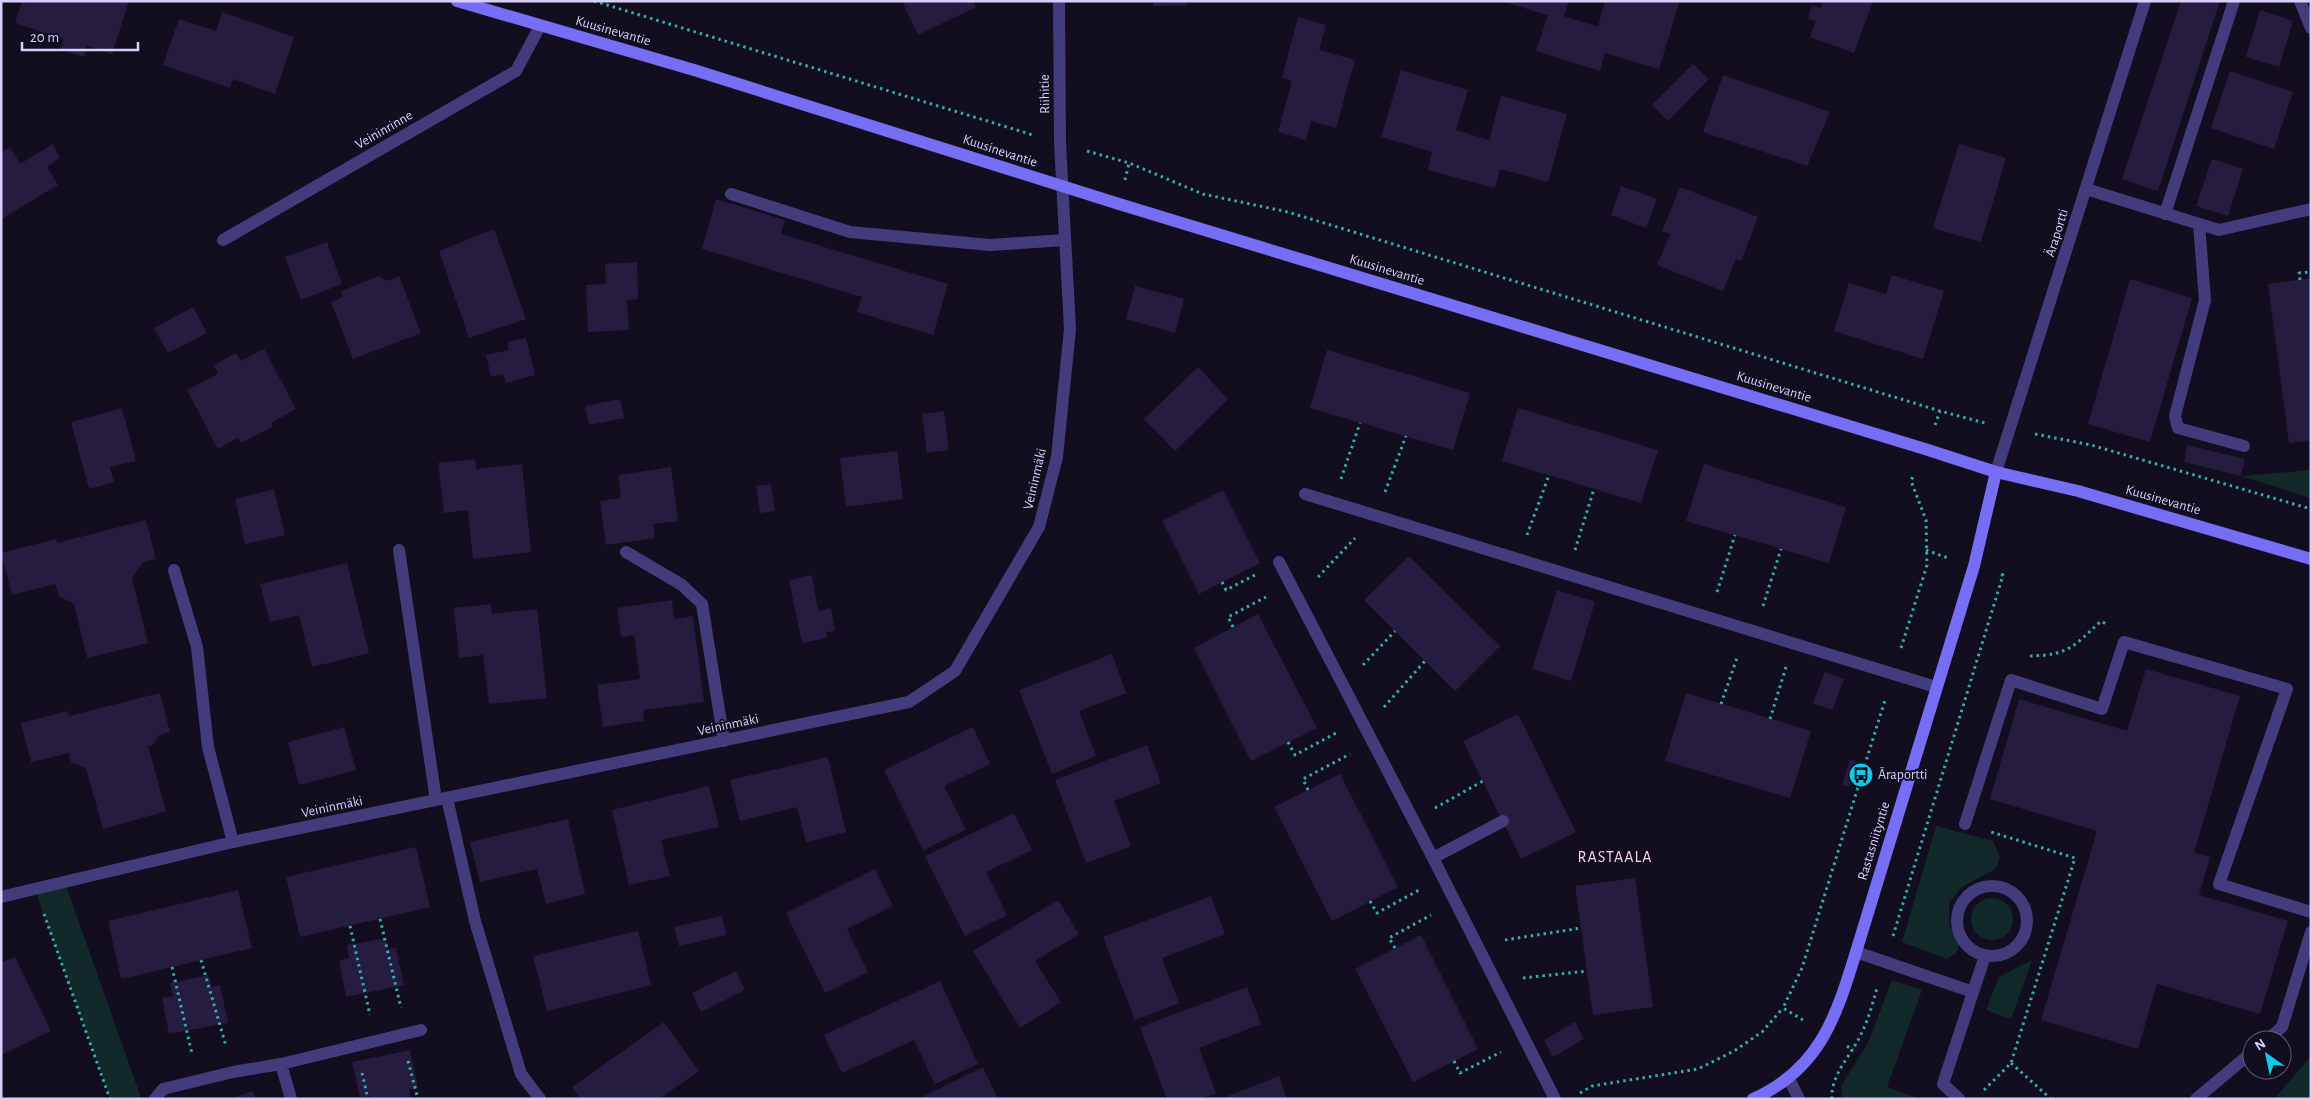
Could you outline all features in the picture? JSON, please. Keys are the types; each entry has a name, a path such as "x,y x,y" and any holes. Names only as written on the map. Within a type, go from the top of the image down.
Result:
{"street":[{"name":"Kuusinevantie","path":"457,1 694,70 1062,186 1996,472 2078,491 2311,559"},
{"name":"Riihitie","path":"1059,1 1062,186"},
{"name":"Äraportti","path":"1996,472 2145,1"},
{"path":"2165,214 2234,1"},
{"path":"2300,1 2311,28"},
{"name":"Veininrinne","path":"223,240 516,71 540,26"},
{"name":"Veininmäki","path":"1,897 233,842 909,702 955,671 1039,527 1056,457 1070,329 1062,186"},
{"path":"2086,189 2219,230 2311,209"},
{"path":"731,194 850,232 990,245 1065,240"},
{"path":"2199,224 2204,300 2175,416 2178,428 2244,446"},
{"name":"Rastasniityntie","path":"1753,1099 1789,1080 1810,1059 1836,1010 1856,952 1974,566 1996,472"},
{"path":"1305,494 1936,687"},
{"path":"399,550 442,799 475,921 521,1074 540,1099"},
{"path":"626,552 682,585 702,604 724,741"},
{"path":"1278,562 1291,583 1456,902 1555,1099"},
{"path":"174,570 197,647 208,747 233,842"},
{"path":"1965,824 2011,680 2102,709 2124,642 2288,689 2219,884 2311,912"},
{"path":"1433,858 1502,821"},
{"path":"1990,886 2000,887 2008,890 2022,904 2026,926 2023,936 2007,952 1997,956 1985,956 1975,952 1966,944 1960,934 1957,916 1960,907 1972,892 1990,886"},
{"path":"2279,1030 2282,1027 2311,932"},
{"path":"1856,952 1973,992"},
{"path":"1959,1099 1943,1084 1985,956"},
{"path":"155,1099 163,1089 233,1072 281,1064 421,1030"},
{"path":"2196,1099 2242,1060"},
{"path":"281,1064 291,1099"},
{"path":"1789,1080 1799,1099"}],"path":[{"path":"594,1 1129,163 1203,194 1288,212 1940,411 2010,429 2091,444 2311,509"},
{"path":"2300,280 2299,273 2311,272"},
{"path":"1576,1095 1592,1086 1698,1069 1734,1051 1762,1032 1783,1008 1802,968 1927,565 1926,520 1911,481 1940,411"},
{"path":"1333,502 1360,422"},
{"path":"1298,597 1376,516 1406,436"},
{"path":"1519,559 1550,475"},
{"path":"1568,574 1594,489"},
{"path":"1709,617 1735,535"},
{"path":"1721,704 1781,549"},
{"path":"1222,582 1226,590 1278,562"},
{"path":"1832,1099 1831,1089 1863,1031 1886,963 2003,575"},
{"path":"1233,627 1228,617 1291,583"},
{"path":"2011,680 2010,664 2019,657 2054,655 2071,649 2101,622 2109,625 2124,642"},
{"path":"1344,685 1395,631"},
{"path":"1770,719 1794,643"},
{"path":"1288,742 1295,755 1363,723 1425,661"},
{"path":"1308,790 1303,780 1373,742"},
{"path":"1413,820 1483,781"},
{"path":"1965,824 2075,858 2011,1063 1980,1093"},
{"path":"1370,901 1377,913 1443,877"},
{"path":"35,890 110,1099"},
{"path":"1395,948 1389,938 1456,902"},
{"path":"380,919 418,1099"},
{"path":"350,926 376,1041"},
{"path":"1478,945 1581,928"},
{"path":"201,960 233,1072"},
{"path":"172,967 198,1081"},
{"path":"1496,982 1587,971"},
{"path":"1783,1008 1854,1050"},
{"path":"1454,1061 1460,1073 1526,1039"},
{"path":"2011,1063 2051,1099"}],"green space":[{"path":"2311,470 2311,498 2241,476"},
{"path":"1936,826 1993,841 2000,857 1995,869 1962,887 1949,903 1950,927 1959,946 1956,953 1947,959 1902,942"},
{"path":"65,883 141,1099 110,1099 35,890"},
{"path":"1996,898 2004,901 2010,907 2013,919 2010,931 2004,937 1988,940 1980,937 1974,931 1971,915 1974,907 1980,901"},
{"path":"2032,960 2011,1019 1986,1010 1999,977"},
{"path":"1892,980 1922,990 1887,1087 1920,1099 1843,1099 1841,1086 1868,1043"},
{"path":"2311,1056 2311,1099 2274,1099"}],"building":[{"path":"22,1 129,1 112,54 87,46 84,57 60,49 64,39 15,23"},
{"path":"902,1 973,1 976,7 918,35"},
{"path":"1153,1 1187,1 1187,5 1153,6"},
{"path":"1569,1 1564,16 1598,27 1605,1 1672,1 1679,3 1659,69 1605,53 1600,71 1536,51 1548,15 1504,2"},
{"path":"1823,1 1873,1 1854,53 1810,37 1816,21 1808,19 1812,5 1821,8"},
{"path":"2181,1 2220,1 2158,191 2122,179"},
{"path":"2260,10 2293,21 2279,67 2246,57"},
{"path":"222,12 294,37 275,94 233,79 230,88 163,65 179,19 216,31"},
{"path":"1298,17 1326,25 1319,50 1355,60 1336,128 1311,121 1306,140 1278,132 1292,81 1282,78"},
{"path":"1693,64 1709,79 1668,121 1652,105"},
{"path":"1401,70 1468,90 1456,130 1489,140 1501,96 1567,114 1548,182 1500,169 1495,188 1428,170 1432,152 1381,137"},
{"path":"2230,71 2293,92 2274,149 2211,128"},
{"path":"1723,75 1830,112 1807,166 1703,132"},
{"path":"53,144 60,158 47,167 58,185 3,218 1,215 1,153 10,147 20,164"},
{"path":"1959,144 2006,158 1981,242 1933,228"},
{"path":"2212,159 2243,169 2228,216 2196,206"},
{"path":"1621,186 1657,199 1646,228 1611,215"},
{"path":"1680,187 1758,217 1741,261 1736,259 1723,291 1657,265 1670,234 1662,231"},
{"path":"716,199 785,220 781,234 948,284 933,335 857,312 862,297 702,249"},
{"path":"494,229 526,319 469,338 439,251"},
{"path":"327,242 342,284 301,300 285,257"},
{"path":"637,262 638,299 627,300 629,330 588,332 586,285 606,284 605,264"},
{"path":"1892,275 1944,291 1923,359 1834,331 1849,283 1886,294"},
{"path":"379,276 387,281 399,276 421,333 353,359 331,302 343,297 341,291"},
{"path":"2311,278 2311,440 2289,443 2268,284"},
{"path":"2130,279 2192,298 2150,442 2088,424"},
{"path":"1135,286 1184,299 1175,333 1126,319"},
{"path":"193,307 207,333 168,353 154,328"},
{"path":"526,338 535,375 506,383 503,374 491,377 486,355 509,350 507,342"},
{"path":"264,349 296,409 271,423 273,427 241,443 238,438 218,449 187,390 218,374 214,365 236,353 241,361"},
{"path":"1327,350 1470,393 1453,450 1310,408"},
{"path":"1198,367 1228,399 1175,451 1144,419"},
{"path":"620,399 624,418 589,425 585,406"},
{"path":"122,408 136,461 110,467 114,482 89,489 71,422"},
{"path":"1518,408 1658,450 1641,503 1502,461"},
{"path":"944,411 949,450 927,453 922,414"},
{"path":"2187,445 2245,459 2241,476 2184,462"},
{"path":"897,451 903,499 846,507 840,458"},
{"path":"475,459 476,469 522,464 531,552 473,559 468,510 444,513 438,463"},
{"path":"1704,464 1846,507 1829,563 1686,521"},
{"path":"671,467 678,521 653,524 655,538 606,545 600,501 621,498 618,475"},
{"path":"771,484 775,511 760,513 756,486"},
{"path":"274,489 285,535 245,544 235,499"},
{"path":"1223,490 1260,563 1199,594 1162,521"},
{"path":"146,520 156,559 143,562 132,578 148,643 87,658 74,604 59,596 55,584 12,595 1,553 56,539 57,543"},
{"path":"1409,556 1500,646 1455,691 1364,600"},
{"path":"347,563 369,653 312,667 299,615 270,622 260,584"},
{"path":"812,575 818,611 831,608 835,631 826,632 827,638 802,643 789,580"},
{"path":"1557,590 1595,602 1571,681 1532,669"},
{"path":"672,600 674,619 693,616 704,702 643,710 644,721 603,727 597,685 640,679 634,635 621,637 617,608"},
{"path":"491,604 492,614 537,609 547,698 489,704 483,655 459,658 454,608"},
{"path":"1258,614 1317,728 1251,761 1194,648"},
{"path":"1112,654 1126,693 1079,711 1096,756 1052,774 1019,690"},
{"path":"2146,669 2240,696 2194,853 2210,857 2199,895 2288,921 2260,1014 2157,984 2138,1049 2041,1020 2097,831 1990,799 2019,699 2127,731"},
{"path":"1825,672 1844,679 1832,710 1813,703"},
{"path":"160,693 170,732 159,735 153,745 148,746 166,811 103,829 86,768 71,762 69,753 31,762 21,723 68,711 69,716"},
{"path":"1686,693 1811,731 1790,798 1665,761"},
{"path":"1518,714 1576,832 1521,859 1463,741"},
{"path":"344,727 356,770 299,785 288,742"},
{"path":"973,727 990,764 944,786 966,830 923,850 884,770"},
{"path":"1147,745 1161,783 1114,801 1131,846 1086,863 1055,780"},
{"path":"828,757 846,832 806,842 797,807 740,821 730,780"},
{"path":"1850,760 1857,761 1849,787 1842,785"},
{"path":"1340,774 1398,887 1332,921 1274,807"},
{"path":"709,786 719,827 661,840 670,876 629,885 612,810"},
{"path":"1014,813 1032,850 986,872 1007,915 965,936 925,856"},
{"path":"568,819 585,894 546,904 537,869 480,882 470,842"},
{"path":"416,847 430,907 300,937 286,877"},
{"path":"875,869 893,906 847,929 868,972 825,993 786,913"},
{"path":"1635,878 1653,1007 1593,1015 1575,886"},
{"path":"238,890 252,948 121,979 108,921"},
{"path":"1211,896 1225,934 1162,958 1179,1003 1135,1020 1103,937"},
{"path":"1058,900 1079,934 1035,961 1061,1002 1020,1028 973,951"},
{"path":"722,916 726,935 679,946 674,927"},
{"path":"638,931 651,985 547,1011 533,956"},
{"path":"1421,935 1478,1049 1413,1082 1355,969"},
{"path":"386,938 388,949 396,948 404,985 346,997 339,961 349,958 347,945"},
{"path":"15,957 51,1031 3,1054 1,1050 1,963"},
{"path":"736,971 745,990 701,1012 692,993"},
{"path":"209,975 211,987 220,985 228,1023 169,1034 162,998 173,996 170,983"},
{"path":"940,981 978,1064 935,1084 914,1040 842,1073 824,1035"},
{"path":"1247,987 1261,1024 1199,1048 1216,1093 1201,1099 1167,1099 1140,1027"},
{"path":"664,1022 699,1071 659,1099 581,1099 572,1087"},
{"path":"1575,1022 1584,1039 1553,1057 1544,1040"},
{"path":"410,1050 418,1088 409,1089 411,1099 371,1099 370,1096 360,1098 352,1062"},
{"path":"983,1067 998,1099 918,1099"},
{"path":"1279,1076 1287,1099 1220,1099"},
{"path":"253,1091 256,1099 231,1099 231,1098"}],"place":[{"name":"Äraportti","path":"1861,775"}],"district":[{"name":"RASTAALA","path":"1615,857"}]}
